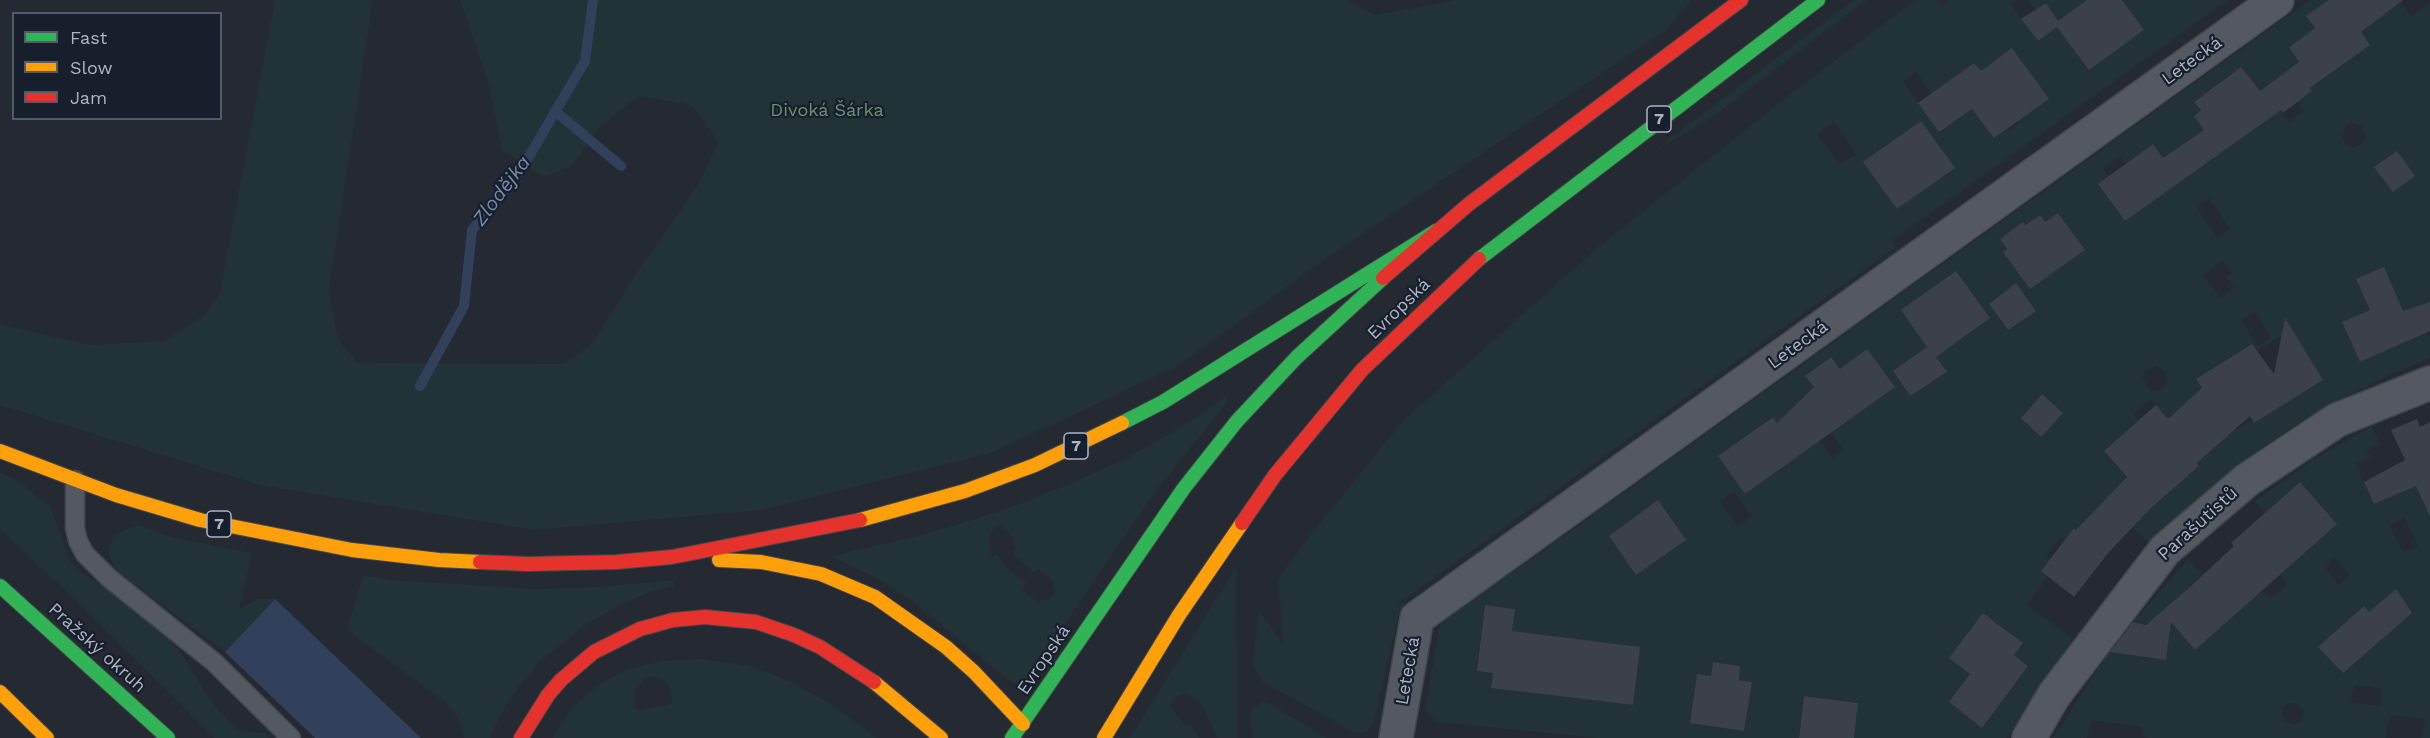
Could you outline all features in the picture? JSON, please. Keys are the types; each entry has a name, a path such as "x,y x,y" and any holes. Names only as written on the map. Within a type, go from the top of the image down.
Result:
{"main road":[{"name":"Evropská","path":"1012,738 1155,529 1237,421 1327,328 1436,231 1562,133 1741,0"},
{"name":"Evropská","path":"1104,738 1179,615 1275,476 1362,370 1447,287 1502,240 1818,0"},
{"name":"7","path":"0,451 75,480 200,520 352,550 439,560 528,564 616,562 672,557 862,520 965,491 1035,465 1097,437 1163,402 1436,231"},
{"path":"672,557 761,562 812,572 845,582 892,608 946,647 974,672 1035,738"},
{"name":"Pražský okruh","path":"0,586 168,738"},
{"path":"521,738 548,695 561,680 594,652 640,629 673,620 705,617 756,622 820,647 873,681 941,738"},
{"path":"0,693 47,738"}],"street":[{"name":"Letecká","path":"1396,738 1417,618 2277,0"},
{"name":"Parašutistů","path":"2029,738 2054,695 2165,550 2247,480 2337,420 2430,383"}],"lane":[{"path":"75,480 75,528 78,541 85,554 109,578 214,662 291,738"}],"green space":[{"name":"Divoká Šárka","path":"275,0 373,0 329,289 338,340 358,363 564,364 591,345 700,182 718,142 692,105 639,96 599,127 572,166 544,177 502,150 489,84 460,0 1349,0 1375,15 1457,0 1692,0 1665,31 1328,257 1178,366 991,453 762,510 534,530 260,485 0,405 0,324 90,345 164,341 203,316 219,297"},
{"path":"1853,0 1867,0 1711,118 1651,153"},
{"path":"1915,0 1936,0 1941,7 1949,0 2017,0 2011,5 2038,41 2050,32 2042,20 2052,13 2046,3 2035,10 2028,0 2087,0 2068,14 2122,0 2228,0 1893,240 1896,247 1396,605 1406,601 1399,613 1373,725 1365,732 1355,733 1263,682 1253,666 1259,610 1284,646 1278,579 1307,539 1403,421 1597,248 1789,95","holes":["2008,52 2022,62 2048,99 2019,120 2020,122 2010,130 2008,128 1994,138 1972,109 1953,123 1946,114 1933,123 1903,82 1916,72 1934,97 1973,63 1980,71 1987,72 1985,68","1834,122 1856,154 1840,165 1818,135","1864,163 1954,168 1897,209"]},
{"path":"2310,0 2329,0 2307,16 2315,28 2289,47 2315,85 2370,45 2338,0 2399,0 2411,17 2430,2 2430,302 2417,307 2427,336 2430,336 2430,358 2341,399 2290,428 2245,460 2195,501 2150,544 2133,528 2146,513 2118,487 2090,515 2119,542 2107,554 2074,528 2065,540 2061,537 2046,555 2050,559 2041,571 2048,576 2027,605 2073,639 2007,738 1854,738 1858,703 1804,696 1799,737 1804,738 1601,738 1437,722 1425,710 1441,619 1536,556","holes":["2241,67 2248,76 2220,153 2194,116 2201,110 2194,101","2265,88 2298,102 2304,111 2289,122","2354,123 2361,126 2365,138 2361,145 2353,148 2346,145 2341,135 2347,125","2198,134 2215,158 2201,167 2184,144","2153,145 2180,181 2125,221 2098,184 2108,176 2103,169 2120,157 2125,164","2209,198 2230,229 2217,238 2196,207","2058,213 2084,250 2030,289 2003,252 2007,249 2000,239 2023,223 2025,225 2040,215 2045,222","2223,261 2232,273 2226,277 2234,288 2220,298 2203,275","1956,272 1990,318 1936,357 1947,372 1926,386 1910,364 1929,349 1901,310","2356,279 2414,337 2360,362 2342,322 2370,310","2016,283 2036,310 2008,331 1989,304","2255,312 2271,338 2258,346 2242,320","2282,335 2323,380 2254,422 2252,420 2230,433 2196,379 2251,344 2256,351","1831,357 1840,369 1812,389 1814,387 1805,376","1907,362 1924,386 1910,396 1893,372","2156,366 2166,373 2167,381 2163,388 2155,391 2148,388 2143,378 2145,370","2041,394 2063,413 2021,418","2151,399 2175,427 2170,433 2199,466 2158,502 2132,472 2126,477 2104,451 2139,420 2134,414","2197,409 2224,440 2206,455","1772,417 1799,455 1745,494 1718,456","1823,420 1844,450 1832,458 1811,428","1733,491 1752,516 1738,526 1720,502","1658,501 1686,540 1636,575 1609,536","1485,605 1515,609 1513,621 1499,630 1639,647 1632,705 1492,688 1493,673 1477,671","1984,613 2023,643 2014,655 2028,666 1982,728 1949,702 1970,674 1949,658","1713,662 1740,666 1739,680 1752,682 1744,731 1690,723 1697,674 1711,676"]},
{"path":"1225,397 1228,401 1153,494 1030,676 1023,683 1016,684 1008,680 912,601 878,579 831,556 923,535 1004,510 1126,459 1192,420","holes":["1000,526 1009,532 1016,548 1011,550 1016,557 1035,573 1038,569 1053,582 1055,592 1051,599 1038,601 1029,596 1022,590 1026,583 1006,567 998,555 992,556 988,538 993,529"]},
{"path":"2372,426 2380,444 2367,450 2370,458 2356,464 2374,504 2430,480 2430,738 2422,738 2425,719 2390,715 2386,738 2151,738 2142,737 2143,727 2091,720 2087,738 2053,738 2109,652 2166,660 2170,629 2133,622 2188,560 2202,574 2190,585 2195,591 2181,595 2174,601 2262,591 2270,599 2288,583 2280,574 2337,524 2300,482 2265,513 2255,501 2312,460","holes":["2404,518 2418,546 2403,552 2390,525","2334,558 2350,575 2339,585 2324,568","2354,685 2382,689 2380,706 2351,702","2290,703 2297,703 2304,711 2301,721 2295,725 2285,721 2282,714 2284,707"]},
{"path":"0,473 18,481 50,506 70,561 84,575 122,598 175,644 215,707 237,730 264,733 269,738 214,738 69,594 0,530"},
{"path":"139,525 171,537 252,553 239,610 258,599 275,599 225,652 116,570 110,558 110,544 117,535 128,528"},
{"path":"1236,567 1237,738 1217,738 1203,707 1198,701 1185,694 1176,696 1171,705 1172,709 1187,727 1190,724 1200,738 1130,738"},
{"path":"363,575 391,580 535,589 600,587 674,580 675,586 652,591 617,606 583,627 538,663 520,685 500,716 490,738 464,738 458,717 445,702 347,630"},
{"path":"703,659 751,666 792,682 834,706 877,738 553,738 571,708 598,685 625,670 662,661","holes":["654,676 667,683 671,691 672,704 637,710 634,697 636,688 645,678"]},
{"path":"1263,702 1269,703 1326,738 1252,738 1251,713 1254,707"}],"water":[{"path":"275,599 421,738 315,738 225,652"}],"building":[{"path":"2087,0 2122,0 2144,30 2089,70 2057,27 2038,41 2021,19 2046,3 2058,21"},
{"path":"2329,0 2403,0 2361,32 2370,45 2310,88 2312,91 2283,113 2281,110 2125,221 2098,184 2153,144 2163,158 2204,130 2194,116 2201,110 2194,102 2241,67 2260,91 2299,62 2289,47 2315,28 2306,16"},
{"path":"2012,48 2049,99 1994,138 1972,109 1939,132 1918,103 1974,63 1981,71"},
{"path":"1921,121 1955,168 1897,209 1863,162"},
{"path":"2397,151 2415,176 2393,192 2374,167"},
{"path":"2058,213 2085,250 2030,289 2003,252 2007,249 2000,239 2023,222 2025,225 2040,215 2045,222"},
{"path":"2384,267 2403,311 2430,302 2430,331 2360,362 2342,322 2370,310 2356,279"},
{"path":"1956,271 1990,318 1936,357 1947,372 1910,396 1893,371 1927,347 1901,310"},
{"path":"2016,283 2036,311 2008,330 1989,304"},
{"path":"2285,318 2323,380 2254,423 2250,416 2197,463 2199,466 2151,508 2108,553 2074,597 2041,571 2074,528 2076,530 2127,477 2104,451 2156,405 2168,419 2202,388 2196,379 2252,344 2274,374"},
{"path":"1867,349 1895,387 1745,494 1718,456 1773,417 1777,423 1814,387 1805,376 1831,357 1840,369"},
{"path":"2042,394 2063,413 2041,437 2021,418"},
{"path":"2417,419 2420,427 2430,422 2430,516 2416,486 2374,504 2364,482 2405,460 2391,430"},
{"path":"2300,482 2337,524 2195,650 2171,622 2166,660 2110,652 2133,622 2146,625 2234,546 2231,543"},
{"path":"1658,500 1686,540 1636,575 1609,536"},
{"path":"2396,589 2412,613 2343,673 2318,647 2364,606 2369,612"},
{"path":"1485,605 1515,609 1512,631 1640,647 1633,705 1491,688 1493,673 1477,671"},
{"path":"1983,613 2023,643 2014,655 2028,666 1982,728 1949,702 1970,674 1949,658"},
{"path":"1713,662 1740,666 1739,680 1752,682 1744,731 1690,723 1697,674 1711,676"},
{"path":"1804,696 1858,703 1854,738 1799,738"}],"waterway":[{"name":"Zlodějka","path":"420,386 464,306 472,230 521,170 585,61 593,0"},
{"path":"555,111 621,166"}],"traffic: fast":[{"path":"1479,259 1818,0"},
{"path":"1122,423 1163,402 1436,231"},
{"path":"1012,738 1184,488 1237,421 1297,357 1383,278"},
{"path":"0,586 168,738"}],"traffic: slow":[{"path":"860,520 965,491 1035,465 1122,423"},
{"path":"0,451 116,495 200,520 352,550 439,560 480,562"},
{"path":"1104,738 1179,615 1242,523"},
{"path":"719,560 761,562 821,574 875,597 946,647 974,672 1023,724"},
{"path":"874,682 941,738"},
{"path":"0,692 47,738"}],"traffic: jam":[{"path":"1383,278 1469,204 1741,0"},
{"path":"1242,523 1275,475 1362,370 1479,259"},
{"path":"480,562 528,564 617,562 672,557 860,520"},
{"path":"521,738 548,695 561,680 594,652 640,629 673,620 705,617 756,622 820,647 874,682"}]}
